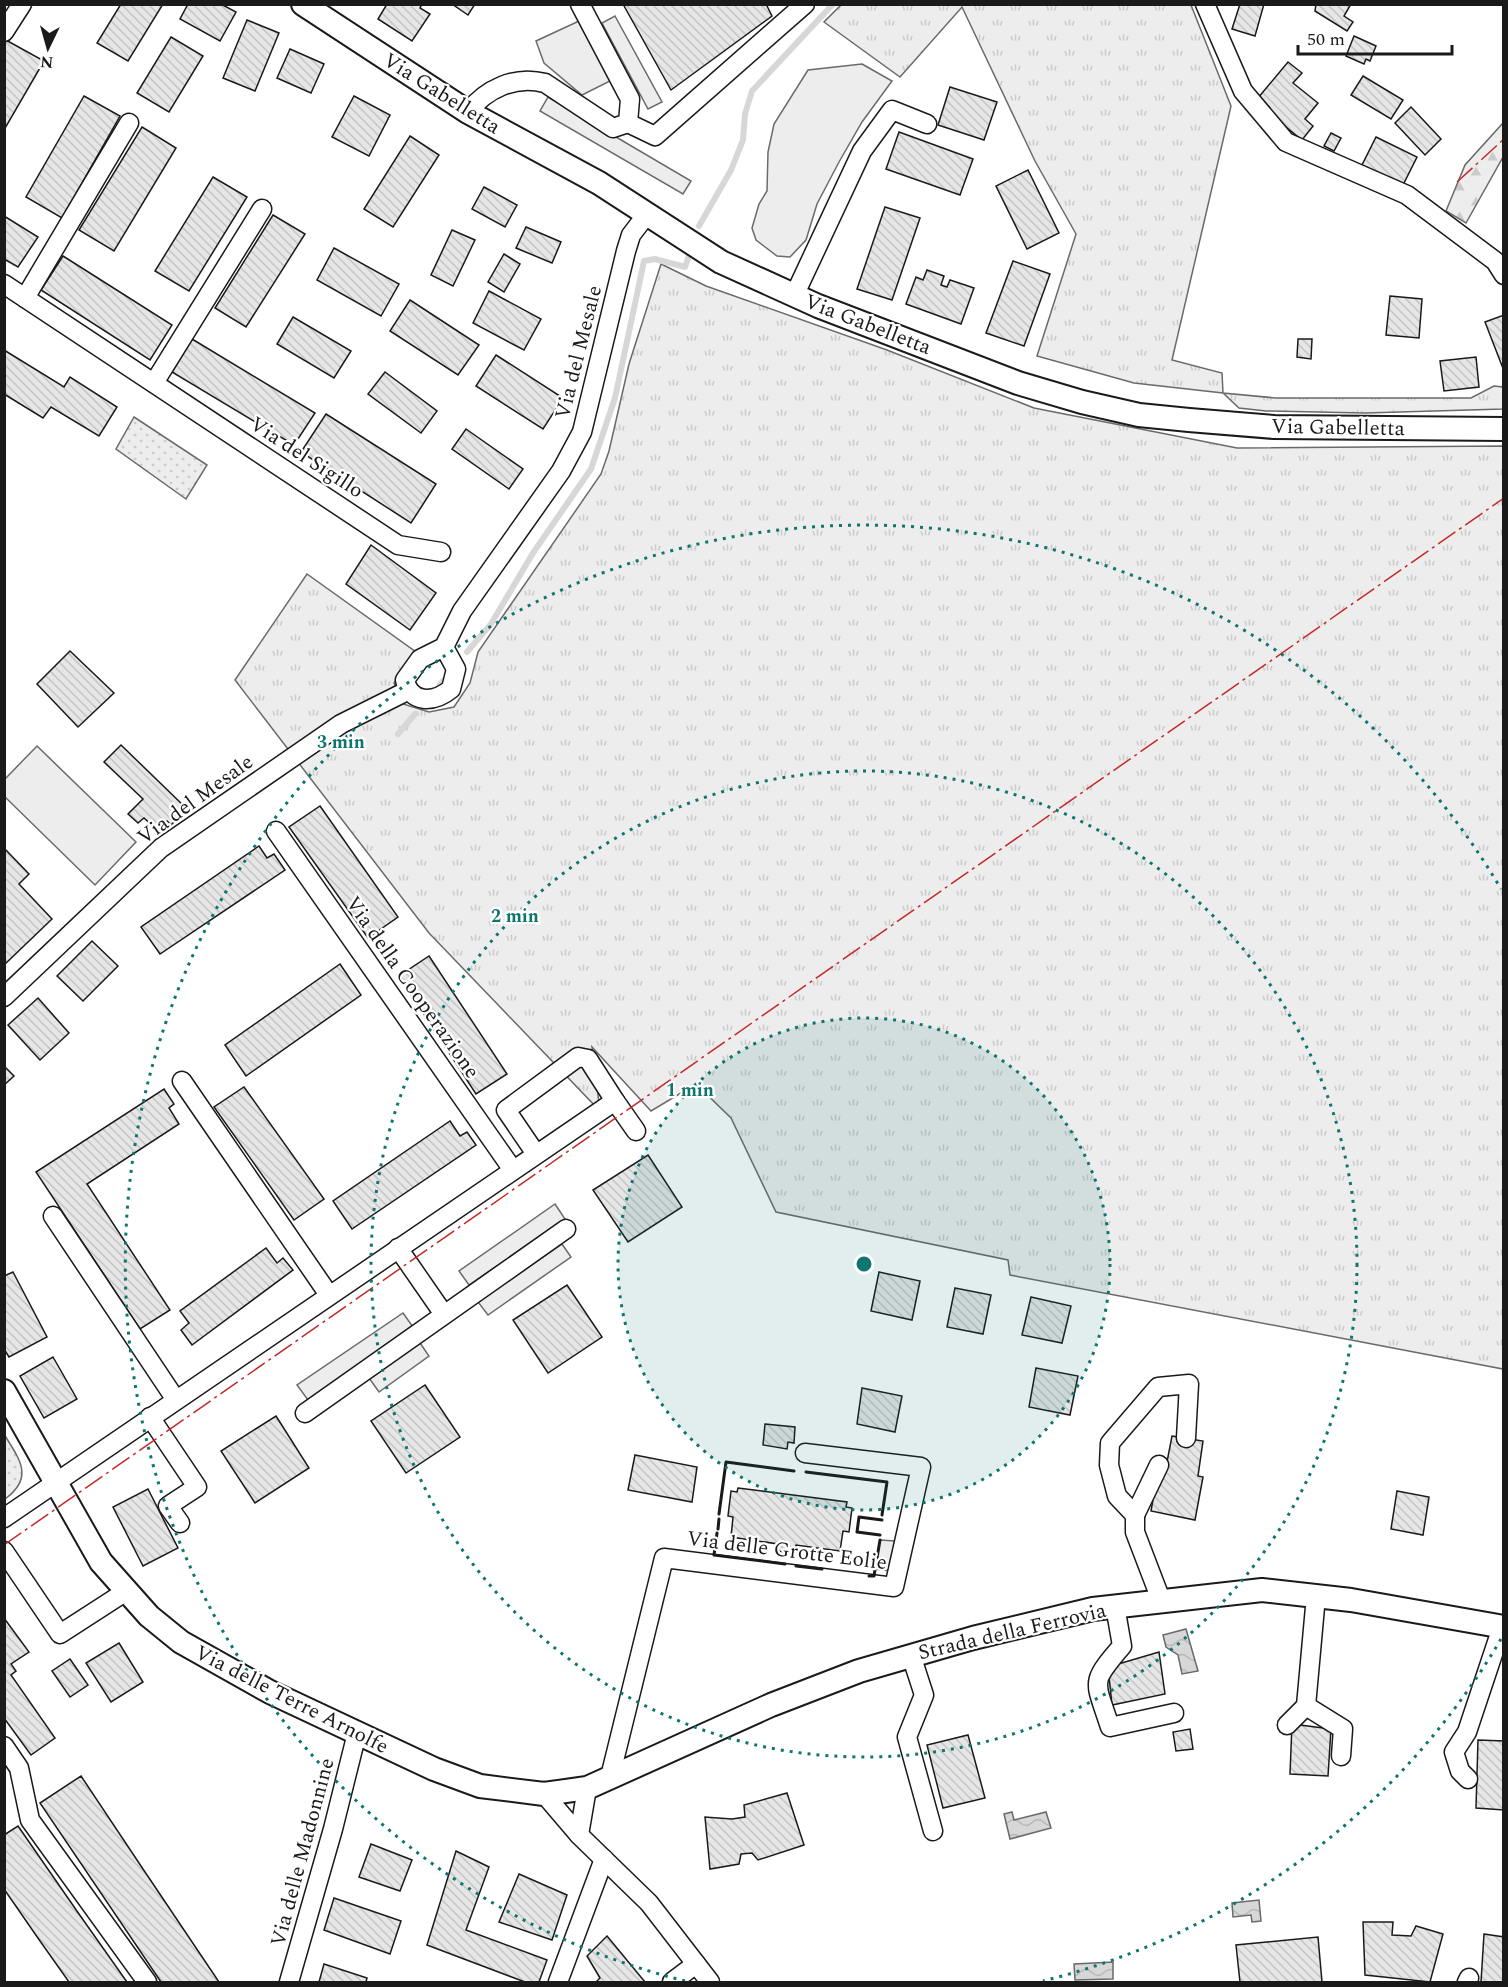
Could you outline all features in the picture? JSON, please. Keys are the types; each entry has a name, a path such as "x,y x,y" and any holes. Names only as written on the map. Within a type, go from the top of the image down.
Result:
{"street":[{"path":"4,32 22,4"},
{"name":"Via Gabelletta","path":"303,4 468,112 566,164 721,262 794,296 1018,383 1082,402 1139,415 1274,427 1503,429"},
{"path":"580,4 630,99 628,123"},
{"path":"468,112 477,101 503,85 512,81 535,81 545,83 613,128 628,123 656,136 805,4"},
{"path":"1205,4 1243,91 1286,142 1407,195 1495,261 1503,275"},
{"path":"794,296 862,151 892,110 927,124"},
{"path":"25,298 129,123"},
{"path":"154,383 262,209"},
{"name":"Via del Mesale","path":"444,647 462,611 561,471 582,432 626,251 631,235 647,214"},
{"name":"Via del Sigillo","path":"4,284 398,544 441,552"},
{"path":"444,647 456,669 451,689 443,696 433,699 413,697 407,691 405,680 411,670 420,659 444,647"},
{"name":"Via del Mesale","path":"4,997 161,848 341,724 407,691"},
{"name":"Via della Cooperazione","path":"276,831 513,1170"},
{"path":"536,1154 506,1110 578,1057 588,1059 636,1131"},
{"path":"182,1081 329,1295"},
{"path":"4,1518 615,1101"},
{"path":"53,1216 176,1400"},
{"path":"305,1413 443,1313 566,1229"},
{"path":"398,1248 443,1313"},
{"path":"1136,1515 1117,1496 1109,1465 1110,1443 1158,1387 1189,1384 1186,1438"},
{"name":"Via delle Terre Arnolfe","path":"4,1391 101,1562 125,1592 149,1616 181,1642 270,1692 434,1769 480,1786 544,1794"},
{"path":"150,1417 197,1486 168,1506 180,1523"},
{"name":"Via delle Grotte Eolie","path":"610,1777 664,1558 894,1587 921,1467 805,1453"},
{"path":"1159,1465 1136,1515 1135,1533 1161,1600"},
{"path":"4,1551 60,1634 125,1592"},
{"name":"Strada della Ferrovia","path":"544,1794 587,1788 771,1705 859,1671 973,1638 1115,1606 1262,1590 1316,1596 1503,1627"},
{"path":"1287,1725 1306,1706 1316,1596"},
{"path":"1115,1606 1122,1646 1098,1673 1097,1688 1110,1727 1174,1713"},
{"path":"1468,1779 1460,1771 1454,1752 1467,1732 1503,1627"},
{"path":"911,1655 924,1695 907,1737 933,1831"},
{"path":"1306,1706 1343,1729 1341,1756"},
{"name":"Via delle Madonnine","path":"289,1983 333,1829 357,1733"},
{"path":"4,1746 19,1768 30,1820 147,1983"},
{"path":"579,1835 587,1788"},
{"path":"544,1794 579,1835 649,1903 710,1983"},
{"path":"558,1983 604,1859"},
{"path":"672,1983 696,1964"}],"green space":[{"path":"841,5 1191,5 1231,106 1172,360 1222,373 1223,393 1134,383 1037,356 1076,234 1035,161 962,7 900,77 824,22"},
{"path":"1503,123 1503,157 1466,223 1446,211 1465,165"},
{"path":"661,264 706,286 887,350 1034,408 1237,448 1503,446 1503,1369 1010,1275 1008,1260 776,1212 731,1118 696,1084 651,1111 592,1047 600,1111 429,933 235,680 307,574 416,652 394,683 403,704 429,712 454,707 470,683 478,652 601,474 609,451 629,364"},
{"path":"1494,386 1503,387 1503,409 1365,413 1266,411 1239,408 1223,393 1276,398 1471,398"},
{"path":"134,417 207,465 186,499 116,449"},
{"path":"4,1434 19,1460 22,1475 20,1483 5,1499"}],"shaded area":[{"path":"615,16 662,102 648,109 602,23"},
{"path":"579,21 610,81 582,95 544,63 536,41"},
{"path":"862,64 892,81 862,122 839,162 817,204 806,240 790,257 777,256 756,240 752,228 759,204 767,191 768,152 774,124 808,70"},
{"path":"548,97 691,181 683,194 540,111"},
{"path":"37,746 136,842 95,885 5,797 5,779"},
{"path":"555,1204 565,1219 469,1285 459,1271"},
{"path":"562,1244 571,1257 488,1315 478,1302"},
{"path":"403,1313 413,1327 308,1400 297,1385"},
{"path":"420,1343 429,1356 379,1392 369,1378"},
{"path":"880,1540 895,1541 891,1571 875,1569"}],"water":[{"path":"1186,1629 1198,1671 1182,1674 1178,1655 1166,1647 1163,1635"},
{"path":"1012,1812 1014,1820 1046,1812 1051,1828 1010,1839 1004,1814"},
{"path":"1259,1900 1261,1921 1252,1922 1251,1915 1233,1917 1232,1903"},
{"path":"1113,1962 1113,1979 1075,1980 1074,1964"}],"building":[{"path":"121,4 163,4 128,61 97,43"},
{"path":"188,4 221,4 236,12 220,41 180,19"},
{"path":"387,4 422,4 420,8 430,14 412,41 378,19"},
{"path":"452,4 475,4 468,15"},
{"path":"623,4 766,4 772,16 671,90"},
{"path":"1240,4 1264,4 1255,36 1232,29"},
{"path":"1316,4 1351,4 1344,16 1353,22 1347,31 1315,11"},
{"path":"247,20 279,33 255,91 223,78"},
{"path":"1354,36 1376,46 1370,61 1366,59 1364,64 1346,56"},
{"path":"171,37 203,56 169,112 137,93"},
{"path":"4,39 44,61 4,130"},
{"path":"290,49 324,64 311,93 277,78"},
{"path":"1288,62 1302,73 1293,83 1318,103 1305,119 1313,126 1302,140 1266,111 1269,107 1258,98"},
{"path":"1363,76 1403,100 1391,119 1351,95"},
{"path":"950,87 997,102 984,140 938,125"},
{"path":"84,96 120,116 62,218 26,197"},
{"path":"354,96 390,115 369,156 332,137"},
{"path":"1411,107 1441,139 1425,155 1395,123"},
{"path":"142,127 176,148 114,251 79,230"},
{"path":"899,132 973,159 960,195 886,169"},
{"path":"1331,133 1341,138 1334,151 1324,146"},
{"path":"410,136 439,155 393,227 364,209"},
{"path":"1376,137 1417,157 1402,187 1361,167"},
{"path":"1028,170 1059,233 1027,249 996,186"},
{"path":"213,177 247,197 189,291 155,271"},
{"path":"484,187 517,205 505,227 472,209"},
{"path":"885,207 920,218 892,300 857,289"},
{"path":"273,215 305,234 246,327 215,308"},
{"path":"4,216 38,237 18,267 4,259"},
{"path":"526,227 561,242 552,263 516,248"},
{"path":"452,230 475,240 453,286 431,275"},
{"path":"334,248 399,284 381,316 317,280"},
{"path":"504,254 520,264 504,292 488,282"},
{"path":"63,256 172,325 150,360 41,290"},
{"path":"1013,261 1050,274 1024,346 986,333"},
{"path":"927,270 944,276 941,285 947,287 950,280 974,288 961,324 906,304 916,277 923,280"},
{"path":"489,291 541,319 524,350 473,323"},
{"path":"1390,296 1422,299 1419,338 1386,335"},
{"path":"410,300 479,345 458,375 390,331"},
{"path":"1504,315 1504,371 1485,322"},
{"path":"293,317 351,351 334,378 277,344"},
{"path":"192,339 315,413 294,445 172,372"},
{"path":"1298,339 1312,339 1311,359 1297,357"},
{"path":"4,350 64,387 70,377 117,407 99,436 51,407 43,418 4,394"},
{"path":"496,355 563,398 543,429 476,386"},
{"path":"1476,357 1479,387 1444,391 1440,361"},
{"path":"385,372 437,411 421,433 368,394"},
{"path":"326,414 436,484 411,523 301,452"},
{"path":"466,429 523,469 509,489 452,449"},
{"path":"371,545 436,593 410,630 346,584"},
{"path":"70,651 114,693 78,727 37,684"},
{"path":"121,745 187,809 171,825 167,821 157,830 144,818 138,823 128,814 143,799 104,762"},
{"path":"320,806 398,917 368,938 289,827"},
{"path":"259,846 267,858 274,854 285,870 160,954 141,927"},
{"path":"4,848 29,874 19,884 52,919 4,965"},
{"path":"92,941 118,966 83,1001 57,976"},
{"path":"429,956 507,1074 476,1094 399,976"},
{"path":"340,964 361,995 246,1076 225,1045"},
{"path":"38,998 69,1033 40,1060 8,1025"},
{"path":"4,1066 14,1076 4,1085"},
{"path":"244,1087 324,1199 294,1220 214,1107"},
{"path":"164,1089 174,1104 169,1108 179,1124 87,1184 170,1310 140,1329 36,1172"},
{"path":"450,1121 460,1136 467,1132 476,1145 352,1229 333,1201"},
{"path":"648,1155 682,1207 628,1242 593,1190"},
{"path":"266,1248 277,1263 283,1258 293,1270 192,1345 181,1330 189,1323 180,1311"},
{"path":"13,1272 47,1337 9,1357 4,1349 4,1276"},
{"path":"879,1272 920,1281 912,1320 871,1311"},
{"path":"567,1285 602,1337 548,1373 513,1320"},
{"path":"955,1288 991,1295 983,1334 947,1327"},
{"path":"1031,1297 1071,1306 1062,1343 1022,1335"},
{"path":"53,1357 77,1399 44,1418 20,1376"},
{"path":"1036,1368 1078,1376 1070,1415 1029,1407"},
{"path":"425,1385 460,1437 406,1473 371,1421"},
{"path":"862,1388 902,1396 895,1432 857,1424"},
{"path":"276,1416 309,1468 255,1503 221,1451"},
{"path":"765,1424 795,1427 794,1443 788,1442 787,1449 763,1445"},
{"path":"1172,1436 1203,1441 1198,1476 1203,1477 1195,1520 1151,1511 1159,1465 1166,1467"},
{"path":"635,1455 697,1467 692,1502 628,1490"},
{"path":"738,1488 847,1502 846,1507 852,1508 849,1532 843,1531 840,1551 796,1545 795,1553 777,1551 778,1544 731,1537 733,1517 728,1516 731,1491 737,1492"},
{"path":"148,1489 178,1548 143,1566 113,1507"},
{"path":"1397,1491 1429,1497 1423,1535 1391,1529"},
{"path":"4,1618 29,1652 11,1664 16,1671 11,1675 55,1738 31,1755 4,1718"},
{"path":"119,1643 143,1682 111,1702 86,1663"},
{"path":"1159,1652 1165,1694 1112,1705 1108,1667"},
{"path":"70,1659 88,1685 70,1697 52,1671"},
{"path":"1292,1724 1331,1729 1328,1776 1290,1774"},
{"path":"1190,1729 1193,1749 1176,1751 1173,1732"},
{"path":"968,1735 985,1798 943,1808 927,1745"},
{"path":"1478,1740 1504,1741 1504,1810 1476,1808"},
{"path":"81,1776 219,1982 161,1982 40,1803"},
{"path":"787,1793 804,1845 758,1860 752,1853 741,1854 739,1864 710,1869 705,1817 732,1819 745,1817 744,1805"},
{"path":"18,1826 127,1982 69,1982 40,1941 4,1889 4,1835"},
{"path":"371,1844 412,1860 400,1891 359,1877"},
{"path":"456,1851 489,1867 466,1930 547,1960 539,1982 525,1982 427,1945"},
{"path":"519,1874 567,1895 552,1940 499,1922"},
{"path":"334,1898 401,1921 390,1954 324,1930"},
{"path":"1363,1922 1393,1922 1392,1935 1411,1936 1416,1926 1443,1934 1430,1982 1365,1975"},
{"path":"1484,1934 1504,1937 1504,1982 1481,1982"},
{"path":"607,1936 645,1982 596,1982 600,1978 587,1956"},
{"path":"1318,1937 1322,1982 1240,1982 1236,1945"},
{"path":"324,1964 367,1978 366,1982 319,1982"}],"waterway":[{"path":"699,226 731,170 743,140 745,114 752,91 833,4"},
{"path":"467,652 491,624 533,553 591,469 615,398 644,261 655,259 685,267 690,253"},
{"path":"440,684 443,681"},
{"path":"398,734 415,714"}],"wall":[{"path":"719,1514 726,1462 794,1471"},
{"path":"806,1472 887,1482 882,1515"},
{"path":"880,1535 857,1532 859,1517 882,1520"},
{"path":"718,1529 719,1519"},
{"path":"717,1533 714,1555 785,1564"},
{"path":"869,1576 874,1576 880,1540"},
{"path":"796,1566 822,1569"}],"power":[{"path":"1457,182 1504,139"},
{"path":"4,1545 1504,498"}]}
